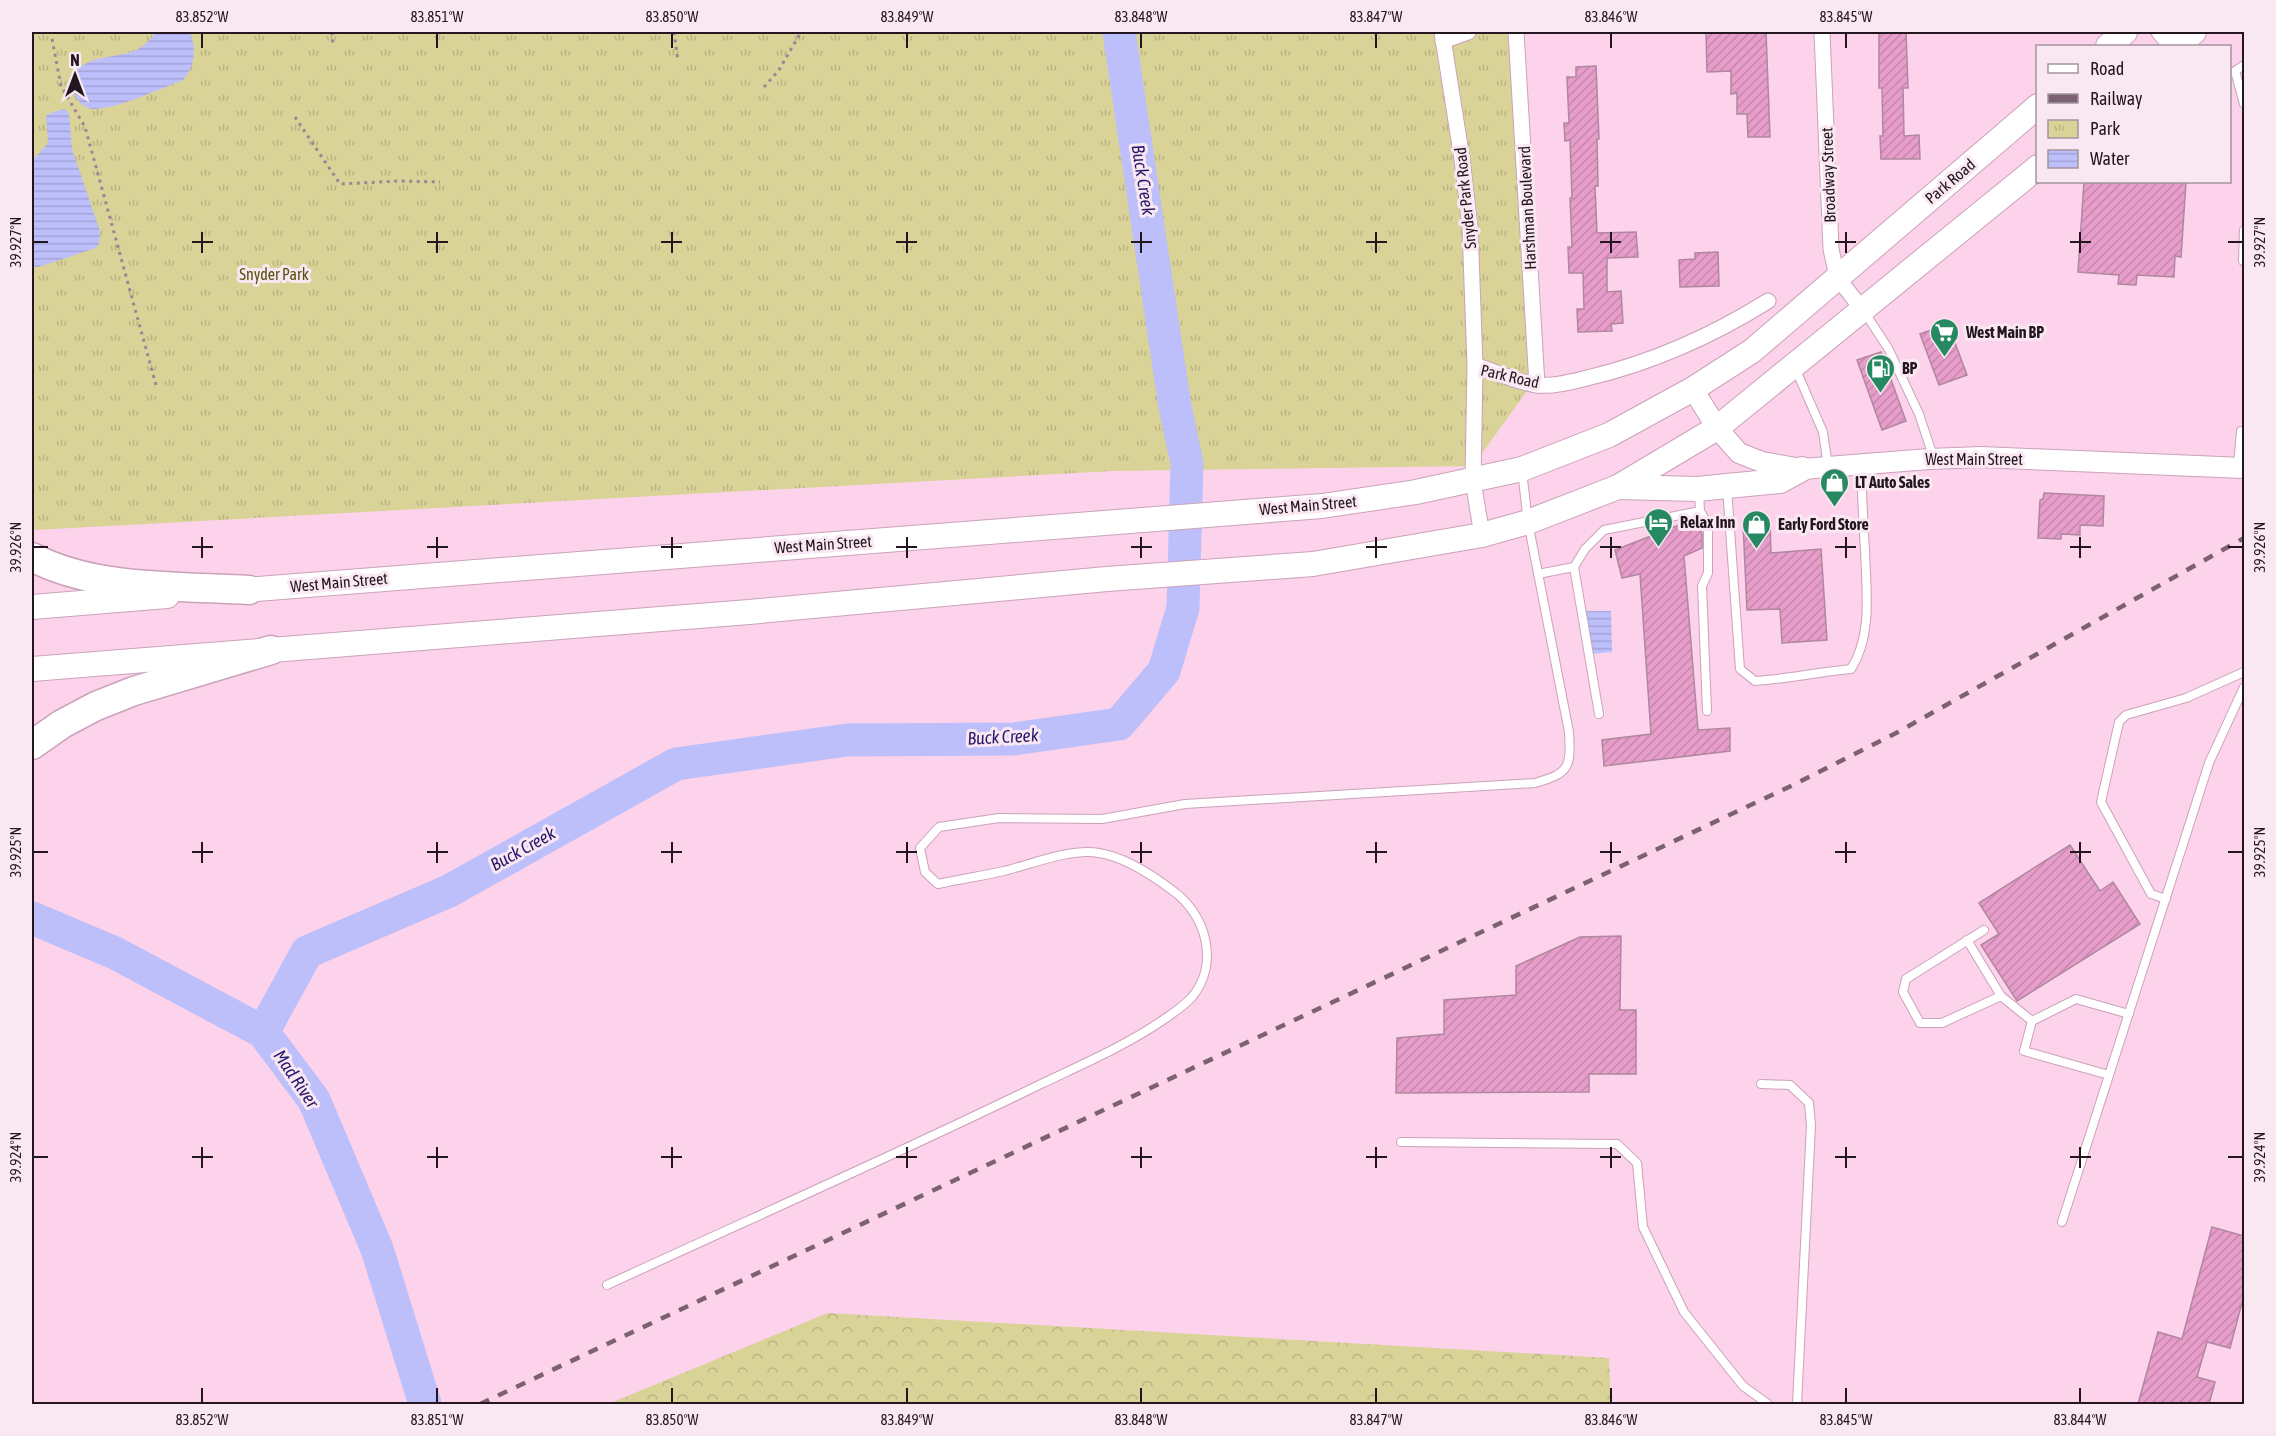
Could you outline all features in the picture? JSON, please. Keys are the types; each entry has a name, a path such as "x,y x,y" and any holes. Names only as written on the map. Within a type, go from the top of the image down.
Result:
{"highway":[{"path":"32,557 52,568 111,581 249,590"},
{"path":"32,745 62,724 105,702 134,691 271,650"}],"main road":[{"path":"2109,45 2125,32"},
{"path":"2174,45 2194,32"},
{"name":"Park Road","path":"1692,389 1752,351 2036,107"},
{"path":"32,669 749,612 1107,579 1313,564 1482,535 1528,522 1618,487 1717,428 2036,168"},
{"name":"West Main Street","path":"32,607 1322,506 1473,482 1522,469 1609,435 1692,389"},
{"path":"1618,487 1699,500 1727,486 1780,481 1802,469"}],"street":[{"path":"1443,36 1468,32"},
{"name":"Harshman Boulevard","path":"1516,32 1537,385"},
{"name":"Broadway Street","path":"1822,32 1832,249 1837,277 1862,309"},
{"path":"2159,32 2172,45"},
{"name":"Snyder Park Road","path":"1443,36 1470,227 1475,365"},
{"name":"Park Road","path":"1482,535 1473,482 1475,365 1537,385 1568,383 1662,355 1704,337 1768,301"},
{"name":"West Main Street","path":"1692,389 1717,428 1738,453 1762,462 1802,469 1982,457 2241,468"}],"lane":[{"path":"2244,65 2232,70 2244,104"},
{"path":"2244,230 2244,261"},
{"path":"1862,309 1888,348 1919,414 1934,459"},
{"path":"1794,366 1822,432 1828,467"},
{"path":"2241,468 2241,431 2244,431"},
{"path":"1727,486 1740,669 1755,681 1788,679 1851,669 1858,657 1865,633 1867,599 1861,464"},
{"path":"607,1285 987,1111 1126,1043 1178,1010 1192,997 1208,963 1203,928 1193,911 1177,893 1160,881 1120,860 1099,853 1083,852 1002,872 938,884 925,872 920,848 939,827 999,818 1102,819 1185,804 1535,783 1561,773 1569,765 1571,756 1569,732 1528,522 1522,469"},
{"path":"1599,714 1574,567 1586,549 1604,530 1699,500 1708,524 1708,573 1702,586 1707,711"},
{"path":"1538,574 1574,567"},
{"path":"2166,898 2151,894 2102,802 2119,722 2126,715 2186,698 2244,672"},
{"path":"2062,1222 2210,763 2244,687"},
{"path":"1984,930 1906,979 1903,992 1920,1023 1942,1023 2001,996"},
{"path":"1967,940 2001,996 2032,1021"},
{"path":"2109,1075 2024,1051 2032,1021 2076,999 2129,1014"},
{"path":"1761,1084 1790,1085 1809,1102 1811,1125 1797,1404"},
{"path":"1401,1142 1617,1144 1637,1163 1643,1227 1684,1312 1743,1386 1768,1404"}],"path":[{"path":"332,32 333,47"},
{"path":"674,32 678,61"},
{"path":"764,87 779,70 801,32"},
{"path":"52,39 61,86 85,127 156,385"},
{"path":"295,117 340,184 399,181 440,182"}],"green space":[{"name":"Snyder Park","path":"32,32 1516,32 1534,381 1473,466 1113,471 35,530 32,514"},
{"path":"828,1313 1609,1358 1611,1404 608,1404"}],"water":[{"path":"157,32 190,32 194,57 183,80 139,98 105,108 88,108 77,99 73,80 79,68 92,61 136,50"},
{"path":"64,109 69,113 72,149 100,231 99,245 93,249 32,267 32,161 48,143 46,116"},
{"path":"1581,611 1611,611 1612,652 1590,654"}],"building":[{"path":"1706,32 1766,32 1770,137 1748,137 1747,114 1737,114 1737,93 1731,94 1731,71 1707,72"},
{"path":"1879,32 1906,32 1908,88 1903,88 1904,136 1919,135 1920,159 1881,159 1880,136 1883,136 1882,88 1879,88"},
{"path":"1596,66 1599,139 1597,139 1598,186 1595,186 1597,233 1636,232 1638,257 1607,258 1607,292 1621,291 1623,323 1611,324 1612,331 1578,332 1577,309 1584,309 1583,273 1569,273 1568,247 1572,247 1570,198 1572,198 1570,140 1565,141 1564,123 1569,123 1567,77 1576,77 1576,67"},
{"path":"2084,183 2186,183 2181,257 2175,256 2174,277 2137,275 2136,285 2118,284 2119,275 2078,272"},
{"path":"1718,252 1719,286 1680,287 1679,260 1695,259 1695,253"},
{"path":"1948,324 1967,375 1939,385 1920,334"},
{"path":"1881,352 1906,421 1882,430 1857,360"},
{"path":"2044,493 2104,496 2103,526 2080,525 2080,535 2061,534 2061,539 2038,538 2040,500 2043,499"},
{"path":"1697,518 1702,534 1702,548 1684,556 1698,730 1730,728 1730,751 1604,766 1602,740 1651,734 1640,574 1622,578 1615,550"},
{"path":"1770,522 1771,553 1821,549 1827,640 1782,643 1780,609 1747,610 1743,523"},
{"path":"2070,845 2100,891 2113,882 2140,924 2017,1001 1981,945 1999,934 1979,903"},
{"path":"1621,936 1620,1010 1636,1010 1636,1074 1589,1074 1589,1092 1396,1093 1397,1038 1444,1034 1444,1000 1516,995 1516,966 1580,937"},
{"path":"2212,1227 2244,1236 2244,1295 2230,1348 2207,1342 2197,1377 2215,1382 2209,1404 2138,1404 2158,1332 2182,1339"}],"waterway":[{"name":"Buck Creek","path":"263,1032 307,952 449,891 676,764 847,740 1014,739 1119,724 1164,671 1183,608 1187,463 1175,407 1119,32"},
{"name":"Mad River","path":"32,918 115,953 263,1032 314,1100 377,1249 425,1404"}],"railway":[{"path":"480,1404 1791,786 1898,732 2244,538"}],"place":[{"name":"West Main BP","path":"1945,358"},
{"name":"BP","path":"1881,394"},
{"name":"LT Auto Sales","path":"1834,508"},
{"name":"Relax Inn","path":"1659,548"},
{"name":"Early Ford Store","path":"1757,550"}]}
